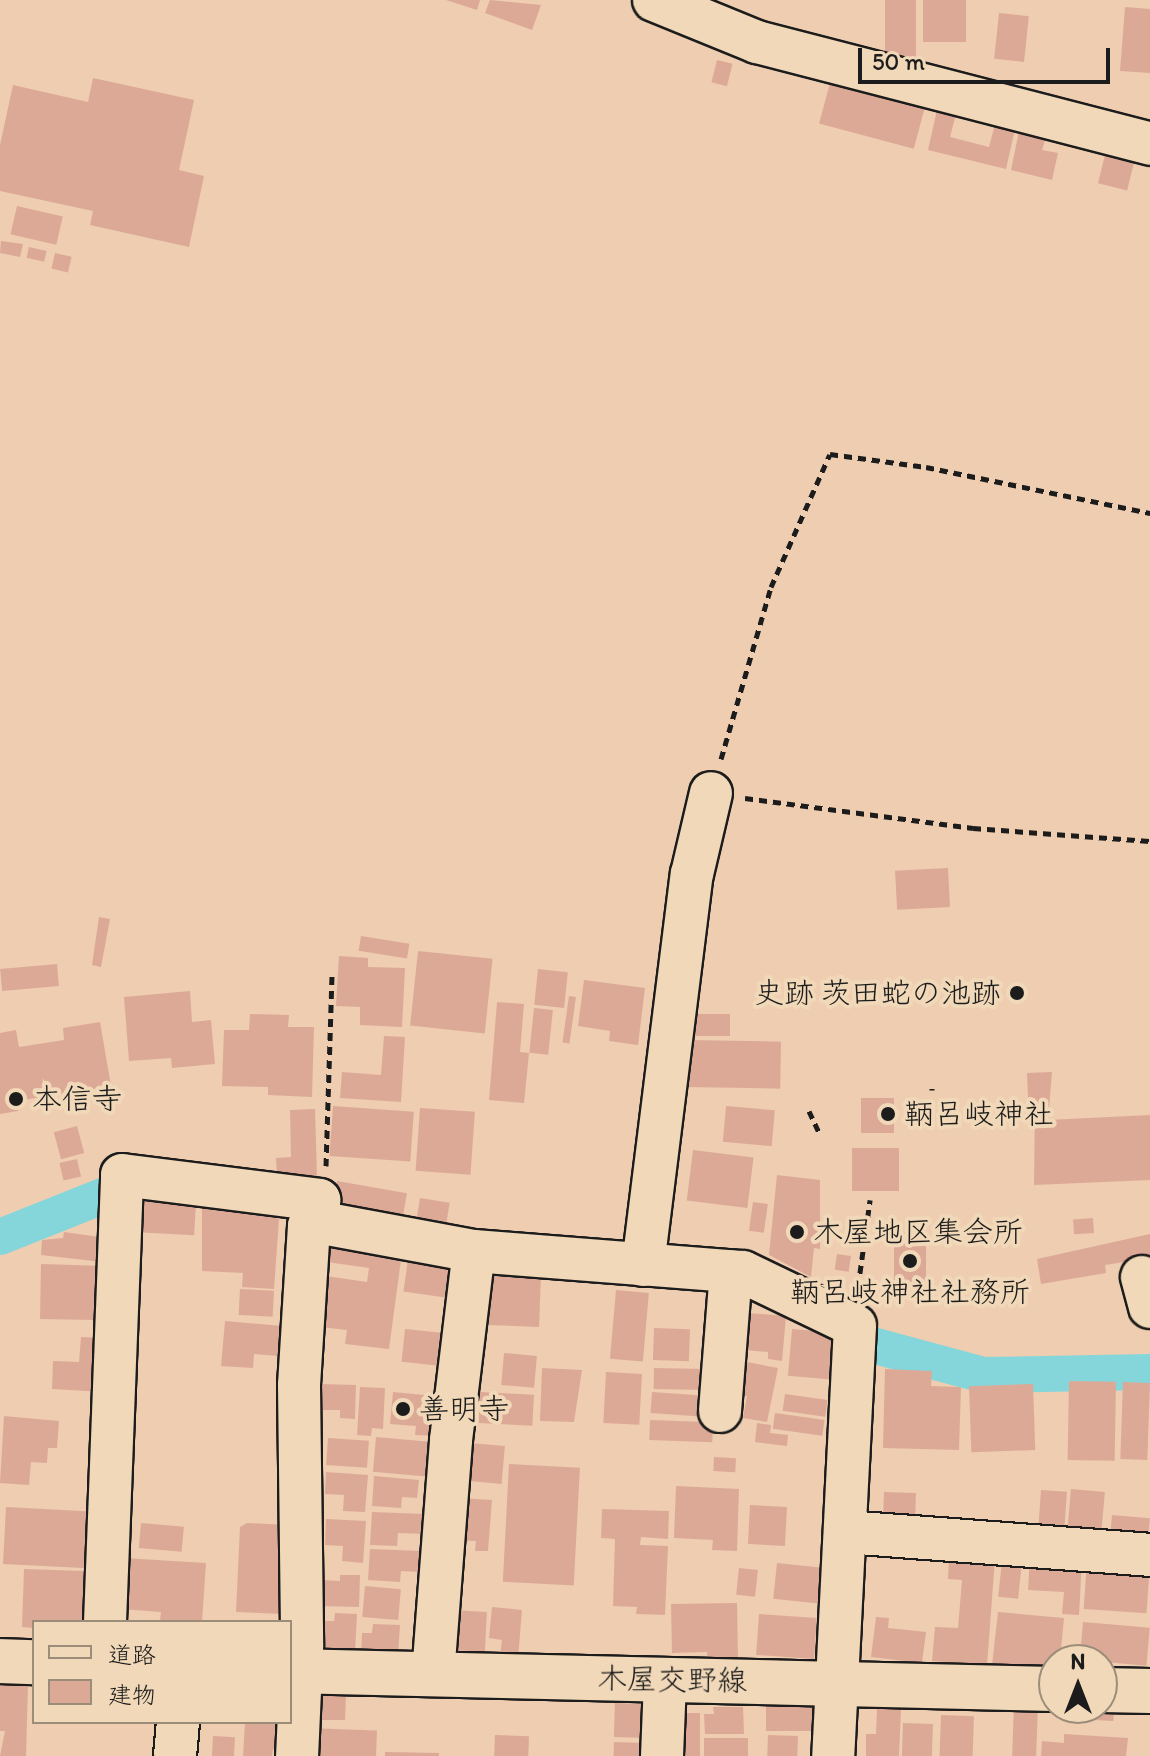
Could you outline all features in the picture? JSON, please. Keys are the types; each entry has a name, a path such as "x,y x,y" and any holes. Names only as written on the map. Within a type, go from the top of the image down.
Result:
{"main road":[{"path":"0,1661 32,1662"},
{"name":"木屋交野線","path":"295,1671 1038,1689"},
{"path":"1118,1690 1150,1691"}],"street":[{"path":"654,0 757,42 1150,144"},
{"path":"643,1265 692,874 711,793"},
{"path":"105,1620 122,1175 318,1210 474,1251 743,1272 855,1326 846,1532 854,1684 833,1756"},
{"path":"297,1756 295,1671 299,1385 309,1226 318,1210"},
{"path":"433,1675 451,1440 474,1251"},
{"path":"720,1411 731,1271"},
{"path":"846,1532 1150,1555"},
{"path":"662,1756 665,1680"},
{"path":"175,1756 178,1724"}],"path":[{"path":"1150,513 926,467 830,454 771,587 711,793 973,828 1150,841"},
{"path":"318,1210 327,1162 332,975"},
{"path":"809,1111 820,1135"},
{"path":"857,1295 870,1200"}],"building":[{"path":"446,0 480,0 477,10"},
{"path":"490,0 541,5 532,30 485,13"},
{"path":"885,0 916,0 916,64 885,64"},
{"path":"923,0 966,0 966,42 923,42"},
{"path":"1125,7 1150,9 1150,73 1120,71"},
{"path":"999,13 1029,16 1024,62 994,59"},
{"path":"717,60 733,64 727,86 711,82"},
{"path":"93,78 194,100 179,170 204,176 189,247 90,225 93,211 0,191 0,145 13,85 88,102"},
{"path":"831,79 926,104 914,149 819,123"},
{"path":"937,110 956,114 950,137 989,147 995,124 1015,129 1006,169 928,150"},
{"path":"1019,131 1046,137 1042,150 1058,153 1052,180 1011,170"},
{"path":"1105,155 1134,162 1127,190 1098,183"},
{"path":"17,206 63,217 56,245 10,234"},
{"path":"1,241 23,244 20,257 0,253"},
{"path":"29,247 47,251 44,262 27,258"},
{"path":"55,253 72,257 68,272 51,269"},
{"path":"948,868 950,907 897,910 895,871"},
{"path":"99,917 110,919 101,967 92,965"},
{"path":"361,936 409,944 407,958 359,951"},
{"path":"418,951 493,959 485,1033 410,1026"},
{"path":"339,956 368,958 368,967 405,968 402,1027 360,1025 360,1007 336,1006"},
{"path":"57,964 59,986 2,991 0,969"},
{"path":"538,969 568,972 564,1008 534,1005"},
{"path":"584,980 645,988 638,1045 609,1041 610,1031 578,1026"},
{"path":"190,991 192,1022 211,1020 215,1064 172,1068 171,1058 129,1061 124,997"},
{"path":"569,996 576,997 569,1044 562,1043"},
{"path":"497,1002 524,1004 520,1052 529,1053 524,1103 489,1100"},
{"path":"534,1008 553,1010 548,1055 529,1053"},
{"path":"250,1014 289,1015 288,1027 314,1027 312,1097 268,1095 268,1087 222,1086 224,1030 249,1030"},
{"path":"687,1014 730,1014 730,1036 687,1036"},
{"path":"100,1022 111,1086 17,1101 18,1111 0,1114 0,1033 16,1030 19,1047 64,1040 63,1028"},
{"path":"384,1036 405,1037 401,1102 340,1098 342,1072 381,1075"},
{"path":"687,1040 781,1042 780,1089 686,1087"},
{"path":"1052,1072 1048,1120 1150,1115 1150,1180 1034,1185 1035,1098 1028,1098 1027,1073"},
{"path":"861,1098 894,1098 894,1133 861,1133"},
{"path":"333,1106 414,1112 410,1162 330,1156"},
{"path":"726,1106 775,1110 772,1146 723,1142"},
{"path":"420,1108 475,1112 470,1175 416,1171"},
{"path":"315,1109 317,1177 277,1179 276,1158 291,1157 290,1110"},
{"path":"77,1126 84,1153 61,1159 54,1132"},
{"path":"852,1148 899,1148 899,1191 852,1191"},
{"path":"693,1150 754,1157 747,1208 687,1201"},
{"path":"77,1159 81,1177 64,1181 59,1163"},
{"name":"木屋地区集会所","path":"777,1175 820,1180 820,1249 814,1248 811,1277 769,1255"},
{"path":"337,1181 407,1193 402,1219 332,1207"},
{"path":"420,1198 450,1203 446,1223 417,1219"},
{"path":"134,1199 196,1202 194,1235 132,1232"},
{"path":"202,1199 279,1219 274,1289 242,1287 243,1273 202,1271"},
{"path":"753,1202 768,1204 764,1233 749,1231"},
{"path":"1093,1218 1094,1233 1074,1234 1073,1219"},
{"path":"64,1232 114,1239 111,1263 41,1255 42,1240 63,1238"},
{"name":"鞆呂岐神社社務所","path":"894,1232 926,1232 926,1289 894,1289"},
{"path":"323,1234 403,1245 389,1349 345,1344 347,1330 320,1327 326,1276 367,1282 369,1268 320,1261"},
{"path":"1150,1234 1150,1258 1105,1265 1106,1273 1041,1284 1037,1259"},
{"path":"409,1252 468,1260 463,1300 403,1292"},
{"path":"837,1254 851,1256 849,1272 835,1270"},
{"path":"41,1264 105,1266 104,1303 96,1302 95,1320 40,1319"},
{"path":"486,1271 541,1273 539,1327 484,1325"},
{"path":"240,1289 274,1291 273,1317 239,1315"},
{"path":"616,1290 649,1293 643,1362 610,1359"},
{"path":"736,1312 786,1316 782,1361 768,1359 768,1352 733,1349"},
{"path":"225,1321 294,1327 291,1357 254,1354 253,1368 221,1366"},
{"path":"654,1328 690,1329 689,1361 653,1360"},
{"path":"405,1329 454,1334 450,1367 402,1362"},
{"path":"792,1329 841,1333 837,1380 788,1376"},
{"path":"81,1337 107,1338 104,1392 52,1389 53,1361 79,1362"},
{"path":"504,1353 537,1356 534,1388 501,1385"},
{"path":"742,1361 778,1368 767,1422 743,1418 747,1396 736,1395"},
{"path":"542,1368 582,1370 574,1422 540,1421"},
{"path":"654,1368 707,1369 707,1390 654,1389"},
{"path":"885,1369 932,1371 931,1386 961,1387 959,1450 883,1448"},
{"path":"606,1372 642,1374 639,1425 603,1423"},
{"path":"1069,1381 1116,1382 1115,1461 1068,1460"},
{"path":"1123,1382 1150,1383 1147,1460 1120,1459"},
{"path":"320,1384 356,1385 355,1419 340,1418 340,1410 320,1410"},
{"path":"1033,1384 1035,1450 971,1452 969,1386"},
{"path":"360,1387 385,1388 383,1429 372,1428 371,1436 357,1435"},
{"path":"393,1392 424,1395 423,1405 442,1407 440,1436 415,1435 416,1426 390,1424"},
{"path":"480,1392 534,1395 532,1426 478,1423"},
{"path":"652,1392 705,1396 703,1417 651,1413"},
{"path":"785,1394 828,1400 825,1417 783,1411"},
{"path":"775,1413 825,1420 822,1436 773,1429"},
{"path":"4,1416 59,1421 57,1448 48,1448 47,1463 31,1462 29,1485 0,1483"},
{"path":"650,1420 713,1422 712,1442 649,1440"},
{"path":"757,1423 771,1425 770,1433 788,1435 787,1446 755,1442"},
{"path":"376,1437 435,1442 432,1477 373,1472"},
{"path":"328,1438 369,1441 367,1468 326,1465"},
{"path":"470,1443 505,1446 502,1484 467,1481"},
{"path":"714,1457 736,1458 735,1472 713,1471"},
{"path":"509,1464 580,1468 574,1586 503,1582"},
{"path":"326,1472 368,1475 365,1512 343,1511 344,1495 325,1494"},
{"path":"374,1476 419,1480 417,1498 402,1497 401,1508 372,1506"},
{"path":"676,1486 739,1489 737,1551 712,1550 713,1540 674,1538"},
{"path":"1071,1489 1105,1492 1101,1534 1067,1531"},
{"path":"1041,1490 1067,1492 1064,1529 1038,1527"},
{"path":"884,1492 916,1493 915,1522 883,1521"},
{"path":"459,1498 492,1500 488,1551 475,1551 476,1541 456,1540"},
{"path":"750,1505 787,1507 785,1546 748,1544"},
{"path":"6,1507 91,1511 88,1568 3,1564"},
{"path":"602,1509 669,1511 668,1539 641,1537 640,1545 668,1546 665,1615 636,1614 637,1607 613,1606 615,1539 601,1538"},
{"path":"372,1512 425,1514 424,1534 398,1533 397,1546 370,1545"},
{"path":"1112,1515 1150,1518 1148,1545 1110,1542"},
{"path":"326,1519 366,1521 363,1563 342,1561 343,1546 325,1545"},
{"path":"141,1523 184,1527 182,1552 139,1548"},
{"path":"247,1523 288,1525 284,1614 236,1612 240,1527"},
{"path":"370,1549 421,1551 420,1572 401,1571 400,1582 368,1580"},
{"path":"1003,1551 1023,1553 1018,1599 998,1597"},
{"path":"949,1555 995,1559 987,1665 932,1661 935,1627 958,1628 962,1580 948,1579"},
{"path":"1030,1556 1082,1559 1079,1615 1062,1614 1064,1592 1028,1590"},
{"path":"124,1558 206,1563 202,1620 160,1620 161,1612 121,1609"},
{"path":"1087,1561 1150,1565 1146,1613 1084,1609"},
{"path":"777,1563 825,1568 821,1604 773,1599"},
{"path":"739,1568 758,1570 755,1597 736,1595"},
{"path":"24,1569 85,1571 82,1620 32,1620 32,1628 22,1627"},
{"path":"340,1575 360,1575 359,1607 320,1606 321,1580 340,1581"},
{"path":"365,1586 401,1589 398,1620 362,1617"},
{"path":"737,1603 738,1660 708,1661 707,1652 672,1653 671,1604"},
{"path":"492,1607 522,1610 518,1659 500,1657 502,1640 489,1638"},
{"path":"451,1610 487,1612 485,1652 449,1650"},
{"path":"998,1612 1064,1618 1062,1644 1038,1644 1038,1669 992,1665"},
{"path":"335,1613 357,1614 355,1652 319,1650 320,1621 334,1621"},
{"path":"759,1614 817,1618 814,1659 756,1655"},
{"path":"876,1617 889,1618 888,1628 926,1632 922,1663 871,1657"},
{"path":"1083,1622 1150,1628 1146,1666 1118,1663 1118,1644 1081,1644"},
{"path":"373,1624 400,1625 398,1655 361,1654 362,1633 372,1633"},
{"path":"0,1685 28,1685 26,1756 0,1756 5,1731 0,1731"},
{"path":"318,1693 346,1694 345,1720 307,1720"},
{"path":"615,1703 647,1704 646,1738 614,1737"},
{"path":"1014,1703 1038,1704 1036,1756 1012,1756"},
{"path":"766,1705 819,1705 819,1731 766,1731"},
{"path":"713,1707 743,1707 744,1734 705,1734 704,1714 714,1714"},
{"path":"877,1708 901,1709 899,1756 866,1756 866,1734 876,1734"},
{"path":"678,1713 700,1713 700,1756 678,1756"},
{"path":"941,1715 974,1716 973,1756 940,1756"},
{"path":"903,1723 933,1724 932,1756 902,1756"},
{"path":"245,1724 283,1724 282,1750 273,1749 272,1756 243,1756"},
{"path":"307,1728 377,1730 376,1756 306,1756"},
{"path":"1064,1734 1128,1738 1126,1756 1041,1756 1042,1741 1064,1743"},
{"path":"495,1735 529,1736 528,1756 494,1756"},
{"path":"768,1735 798,1736 797,1756 767,1756"},
{"path":"213,1736 235,1737 234,1756 212,1756"},
{"path":"704,1738 748,1738 748,1756 704,1756"},
{"path":"614,1742 645,1743 645,1756 614,1756"},
{"path":"385,1752 439,1753 439,1756 385,1756"}],"waterway":[{"path":"0,1237 110,1193 146,1190"},
{"path":"872,1345 984,1375 1150,1372"}],"place":[{"name":"史跡 茨田蛇の池跡","path":"1017,993"},
{"name":"本信寺","path":"16,1099"},
{"name":"鞆呂岐神社","path":"888,1114"},
{"name":"木屋地区集会所","path":"797,1232"},
{"name":"鞆呂岐神社社務所","path":"910,1261"},
{"name":"善明寺","path":"403,1409"}]}
